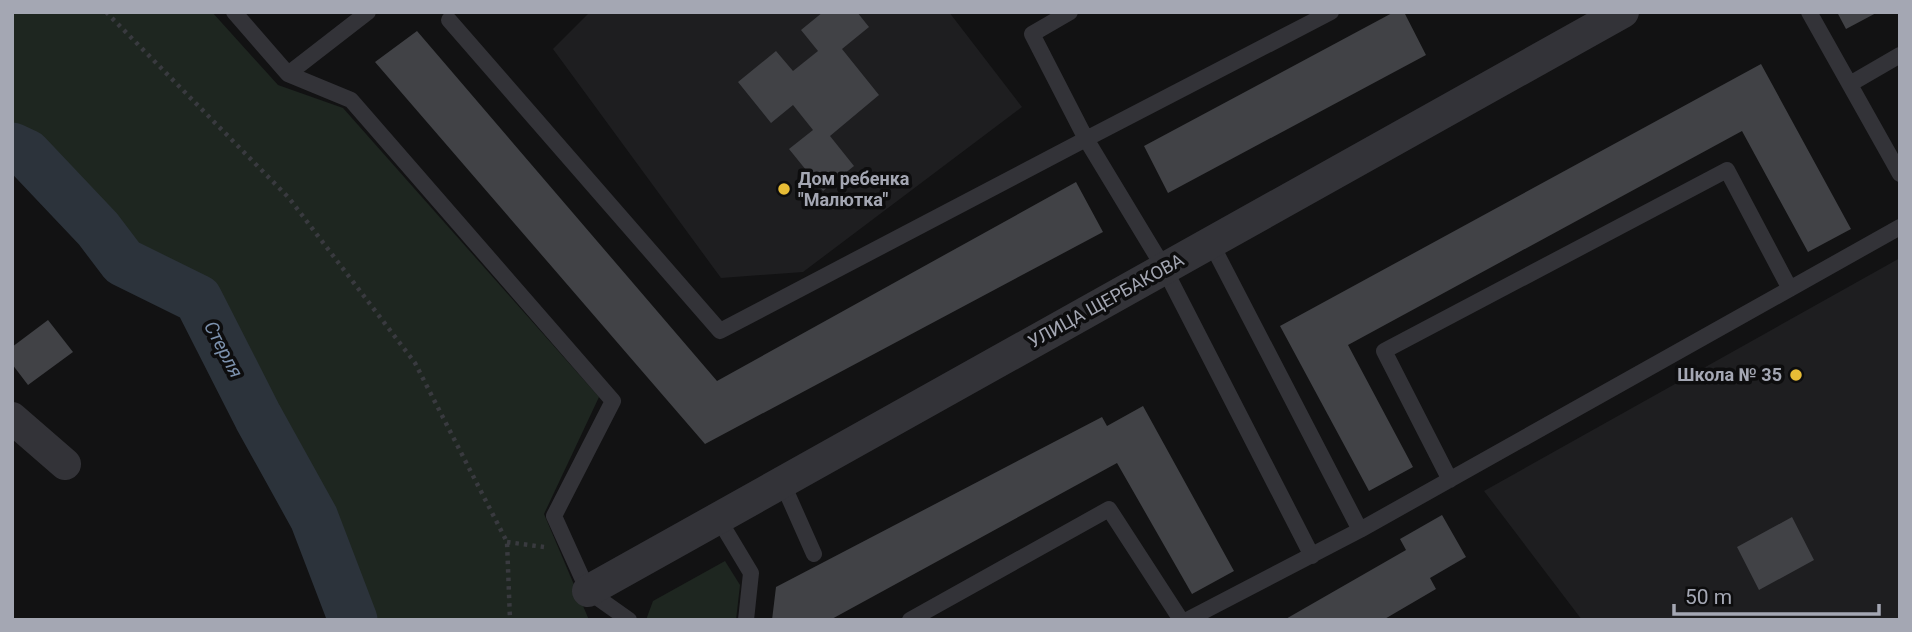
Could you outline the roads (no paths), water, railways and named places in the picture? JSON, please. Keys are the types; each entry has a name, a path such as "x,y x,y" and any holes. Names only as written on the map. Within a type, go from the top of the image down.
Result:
{"street":[{"name":"УЛИЦА ЩЕРБАКОВА","path":"588,590 1623,12"},
{"path":"12,418 65,464"}],"lane":[{"path":"234,12 288,74 351,100 613,401 554,516 588,590 629,620"},
{"path":"288,74 368,12"},
{"path":"1070,12 1032,34 1086,139 1164,268 1312,556"},
{"path":"449,15 720,331 1331,12"},
{"path":"1810,12 1900,174"},
{"path":"1850,84 1900,55"},
{"path":"1450,480 1384,351 1727,170 1790,289"},
{"path":"1187,620 1360,530 1900,227"},
{"path":"1211,243 1360,530"},
{"path":"782,482 814,555"},
{"path":"910,620 1109,509 1181,620"},
{"path":"718,518 751,573 746,620"}],"waterway":[{"name":"Стерля","path":"12,147 27,154 98,229 123,262 198,299 258,417 314,518 353,620"}],"place":[{"name":"Дом ребенка \"Малютка\"","path":"784,189"},
{"name":"Школа № 35","path":"1796,375"}]}
